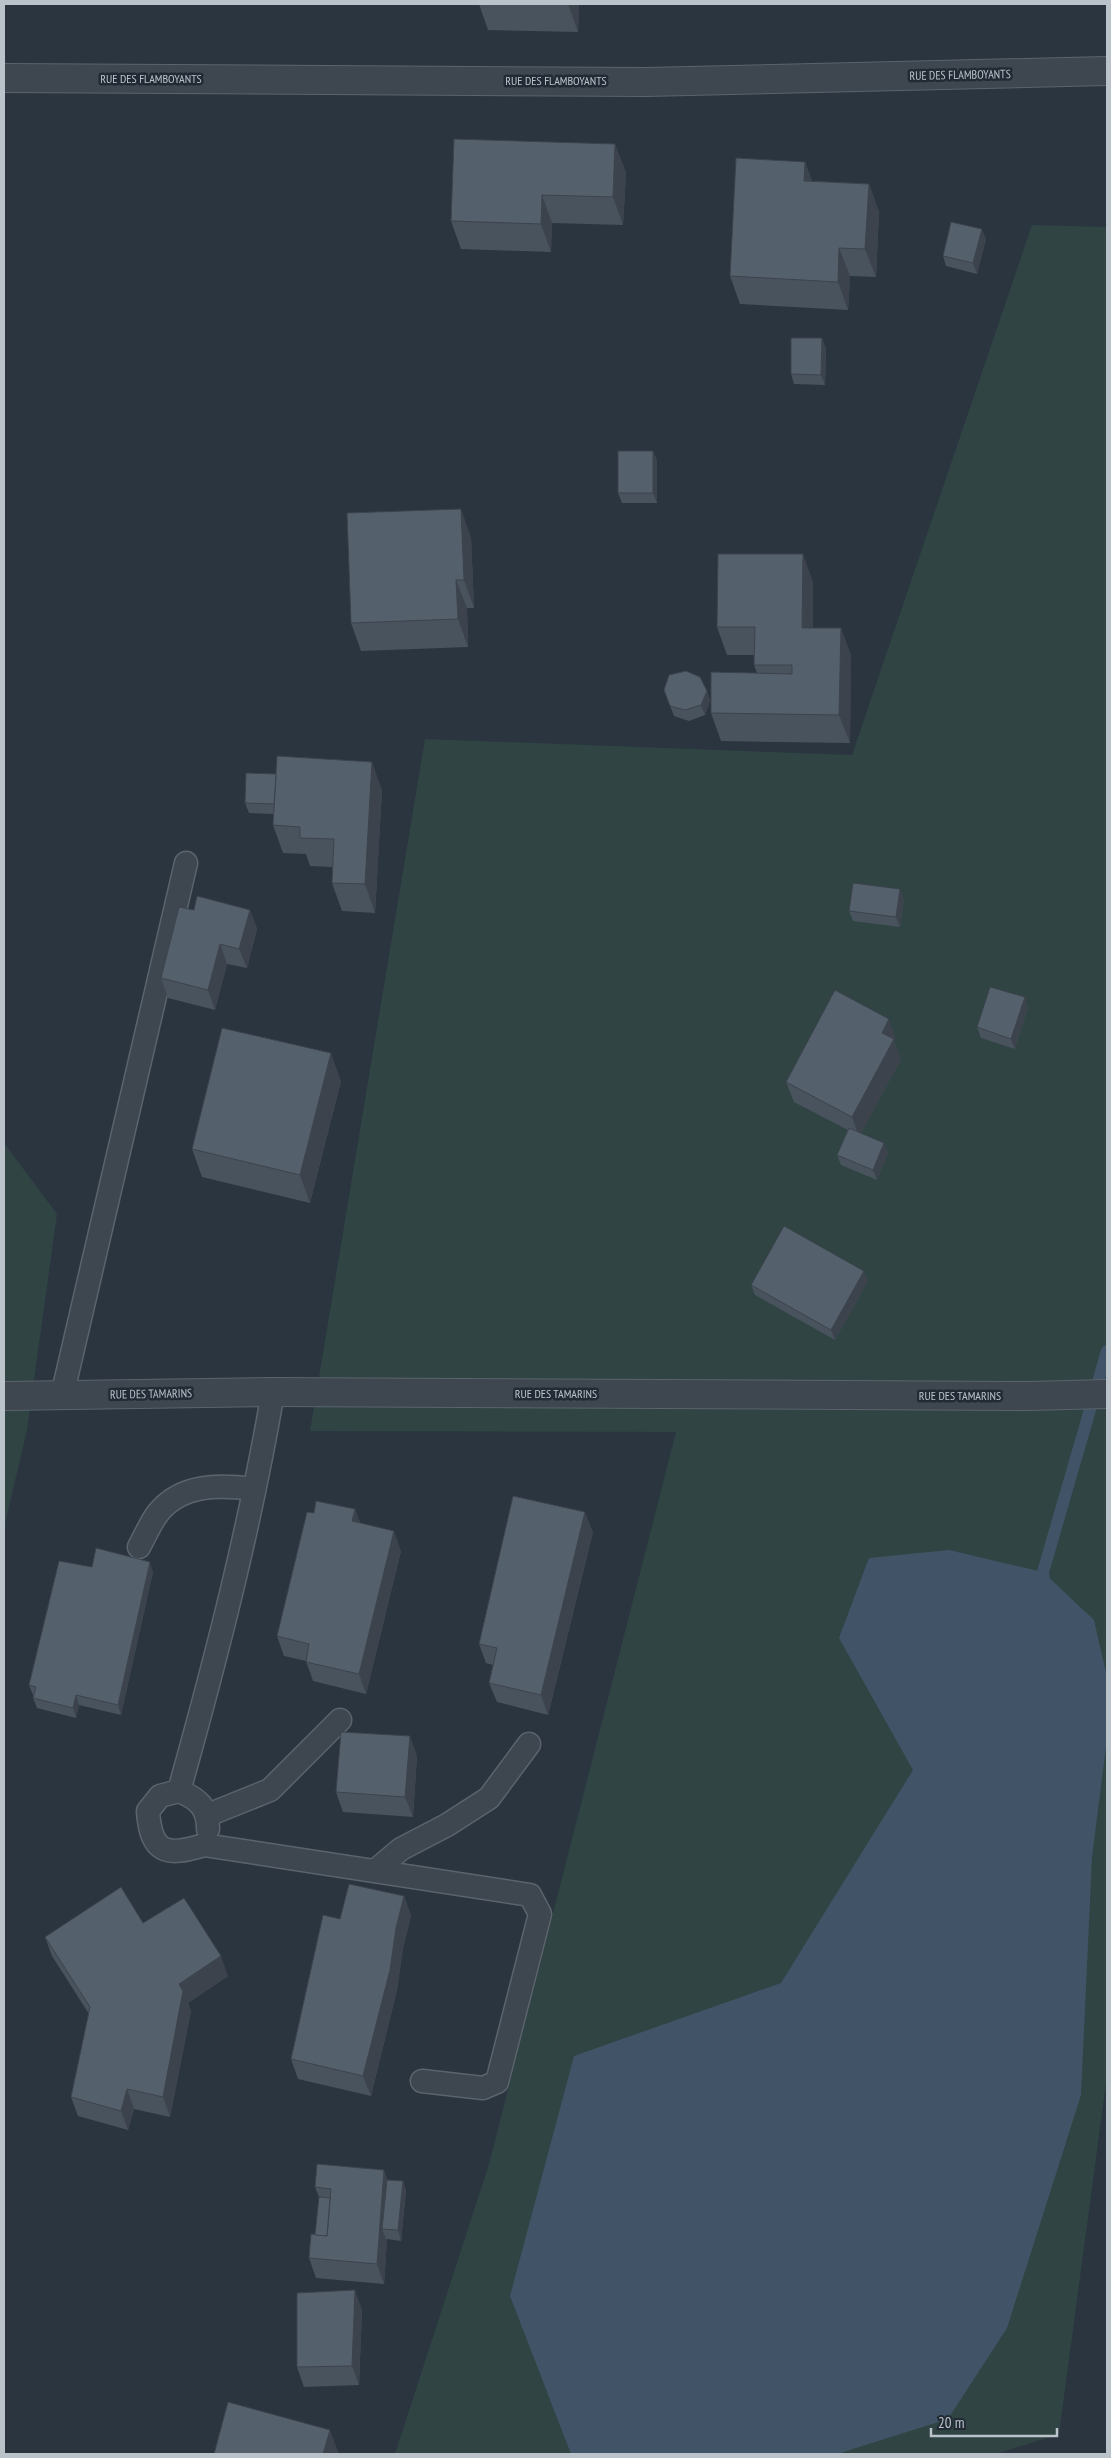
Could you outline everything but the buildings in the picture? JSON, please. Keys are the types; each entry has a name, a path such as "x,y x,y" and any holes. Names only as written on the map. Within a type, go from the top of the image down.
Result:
{"street":[{"name":"RUE DES FLAMBOYANTS","path":"4,78 646,82 1107,71"},
{"name":"RUE DES TAMARINS","path":"4,1396 272,1392 1060,1396 1107,1394"}],"lane":[{"path":"62,1396 186,863"},
{"path":"179,1791 225,1626 272,1392"},
{"path":"140,1547 158,1512 183,1491 224,1486 254,1489"},
{"path":"208,1815 270,1790 340,1720"},
{"path":"376,1871 401,1849 447,1825 489,1798 529,1744"},
{"path":"204,1845 208,1830 208,1815 194,1797 179,1791 160,1796 148,1810 149,1832 155,1842 170,1852 183,1852 204,1845 530,1895 540,1914 497,2082 483,2088 422,2082"}],"green space":[{"path":"1032,225 1107,227 1107,2076 1059,2434 996,2454 395,2454 489,2164 676,1432 310,1431 425,739 852,755"},
{"path":"4,1143 57,1214 27,1430 4,1528"}],"water":[{"path":"949,1550 1043,1572 1094,1620 1107,1677 1107,1739 1092,1857 1081,2095 1007,2328 948,2419 837,2454 571,2454 510,2296 574,2056 781,1983 913,1770 839,1638 869,1558"}],"waterway":[{"path":"1045,1589 1043,1572 1107,1351"}]}
